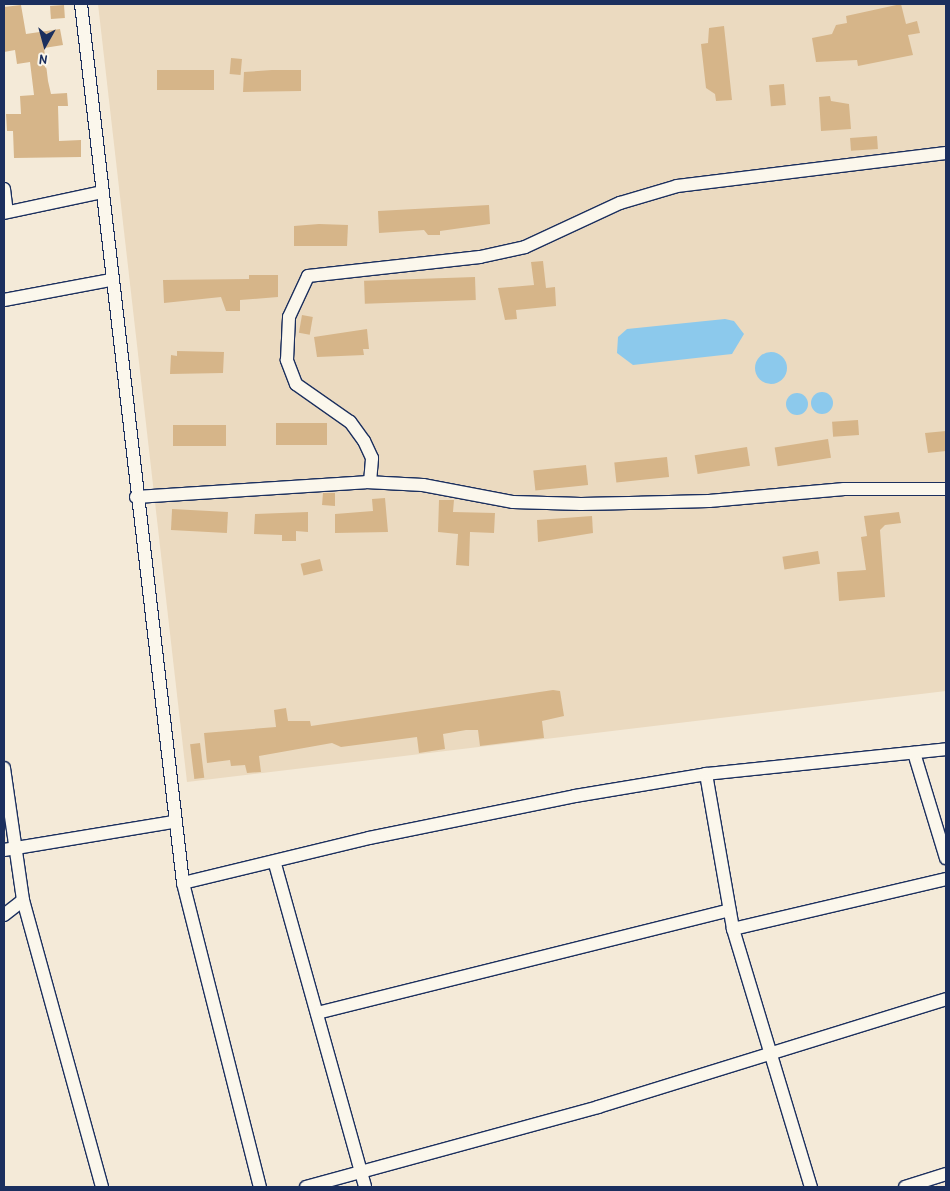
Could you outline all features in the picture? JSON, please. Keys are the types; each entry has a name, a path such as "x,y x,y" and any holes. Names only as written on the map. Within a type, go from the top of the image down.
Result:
{"street":[{"path":"81,4 136,497 174,822 183,883 260,1187"},
{"path":"370,482 372,458 364,441 350,422 296,384 287,360 289,317 308,276 480,257 525,247 620,203 677,186 946,153"},
{"path":"4,189 6,212 102,192"},
{"path":"4,300 111,280"},
{"path":"136,497 263,485 370,482 422,485 513,502 581,504 709,501 844,489 946,489"},
{"path":"183,883 276,864 369,838 706,774 946,749"},
{"path":"914,753 946,858"},
{"path":"4,768 18,847 23,900 102,1187"},
{"path":"706,774 733,929 768,1053 811,1187"},
{"path":"4,850 174,822"},
{"path":"276,864 365,1187"},
{"path":"733,929 946,879"},
{"path":"4,915 23,900"},
{"path":"317,1013 729,910"},
{"path":"306,1187 361,1173 946,999"},
{"path":"905,1187 946,1174"}],"shaded area":[{"path":"98,4 946,4 946,691 187,782"}],"water":[{"path":"725,319 734,321 744,334 732,354 633,365 617,353 618,337 627,329"},
{"path":"771,352 777,353 782,357 786,362 786,374 782,379 777,383 771,384 765,383 760,379 756,374 755,368 756,362 760,357 765,353"},
{"path":"822,392 830,395 833,403 830,411 822,414 814,411 811,403 814,395"},
{"path":"797,393 805,396 808,404 805,412 797,415 789,412 786,404 789,396"}],"building":[{"path":"901,4 906,24 917,21 920,33 908,35 913,55 858,66 857,60 816,62 812,38 832,34 836,25 847,23 846,16"},
{"path":"21,5 26,34 60,29 63,45 44,48 48,81 51,94 67,93 68,106 58,106 59,141 81,140 81,157 14,158 13,131 7,131 6,114 21,114 20,96 34,95 30,62 17,64 15,50 4,52 4,7"},
{"path":"64,5 65,18 51,19 50,6"},
{"path":"724,26 732,100 716,101 715,94 706,88 701,44 708,43 709,28"},
{"path":"231,58 242,59 241,75 230,74"},
{"path":"157,70 214,70 214,90 157,90"},
{"path":"301,70 301,91 243,92 244,72"},
{"path":"784,84 786,105 771,106 769,85"},
{"path":"830,96 831,101 849,104 851,129 821,131 819,97"},
{"path":"877,136 878,149 851,151 850,138"},
{"path":"489,205 490,224 440,231 440,235 428,235 424,230 379,233 378,211"},
{"path":"319,224 348,225 347,246 294,246 294,226"},
{"path":"543,261 546,288 555,287 556,306 516,310 517,319 505,320 498,288 534,285 531,262"},
{"path":"249,275 278,275 278,297 240,300 240,311 226,311 221,297 164,303 163,280 249,279"},
{"path":"475,277 476,300 365,304 364,281"},
{"path":"302,315 313,317 310,335 299,333"},
{"path":"367,329 369,349 363,349 364,355 317,357 314,337"},
{"path":"177,351 224,352 223,373 170,374 171,355 177,356"},
{"path":"858,420 859,435 833,437 832,422"},
{"path":"276,423 327,423 327,445 276,445"},
{"path":"173,425 226,425 226,446 173,446"},
{"path":"946,431 946,451 928,453 925,433"},
{"path":"828,439 831,458 778,466 775,447"},
{"path":"747,447 750,466 698,474 695,455"},
{"path":"667,457 669,477 616,482 614,463"},
{"path":"586,465 588,485 535,490 533,471"},
{"path":"323,493 335,493 335,506 322,505"},
{"path":"385,498 388,532 335,533 335,514 373,511 372,499"},
{"path":"439,500 454,500 453,512 495,513 494,533 470,532 469,566 456,565 458,534 438,532"},
{"path":"172,509 228,512 227,533 171,530"},
{"path":"308,512 308,532 296,531 296,541 282,541 282,535 254,534 255,514"},
{"path":"899,512 901,523 885,525 880,530 885,597 839,601 837,572 866,570 861,537 867,536 864,516"},
{"path":"592,516 593,533 538,542 537,520"},
{"path":"818,551 820,564 784,569 782,557"},
{"path":"320,559 323,571 303,575 301,564"},
{"path":"553,690 560,691 564,716 542,721 544,738 480,746 478,730 466,730 443,734 445,749 419,753 417,737 341,747 332,743 259,756 261,772 247,773 245,765 231,766 230,760 207,763 204,733 276,727 274,710 286,708 288,721 310,721 311,726"},
{"path":"200,743 204,778 194,779 190,744"}]}
